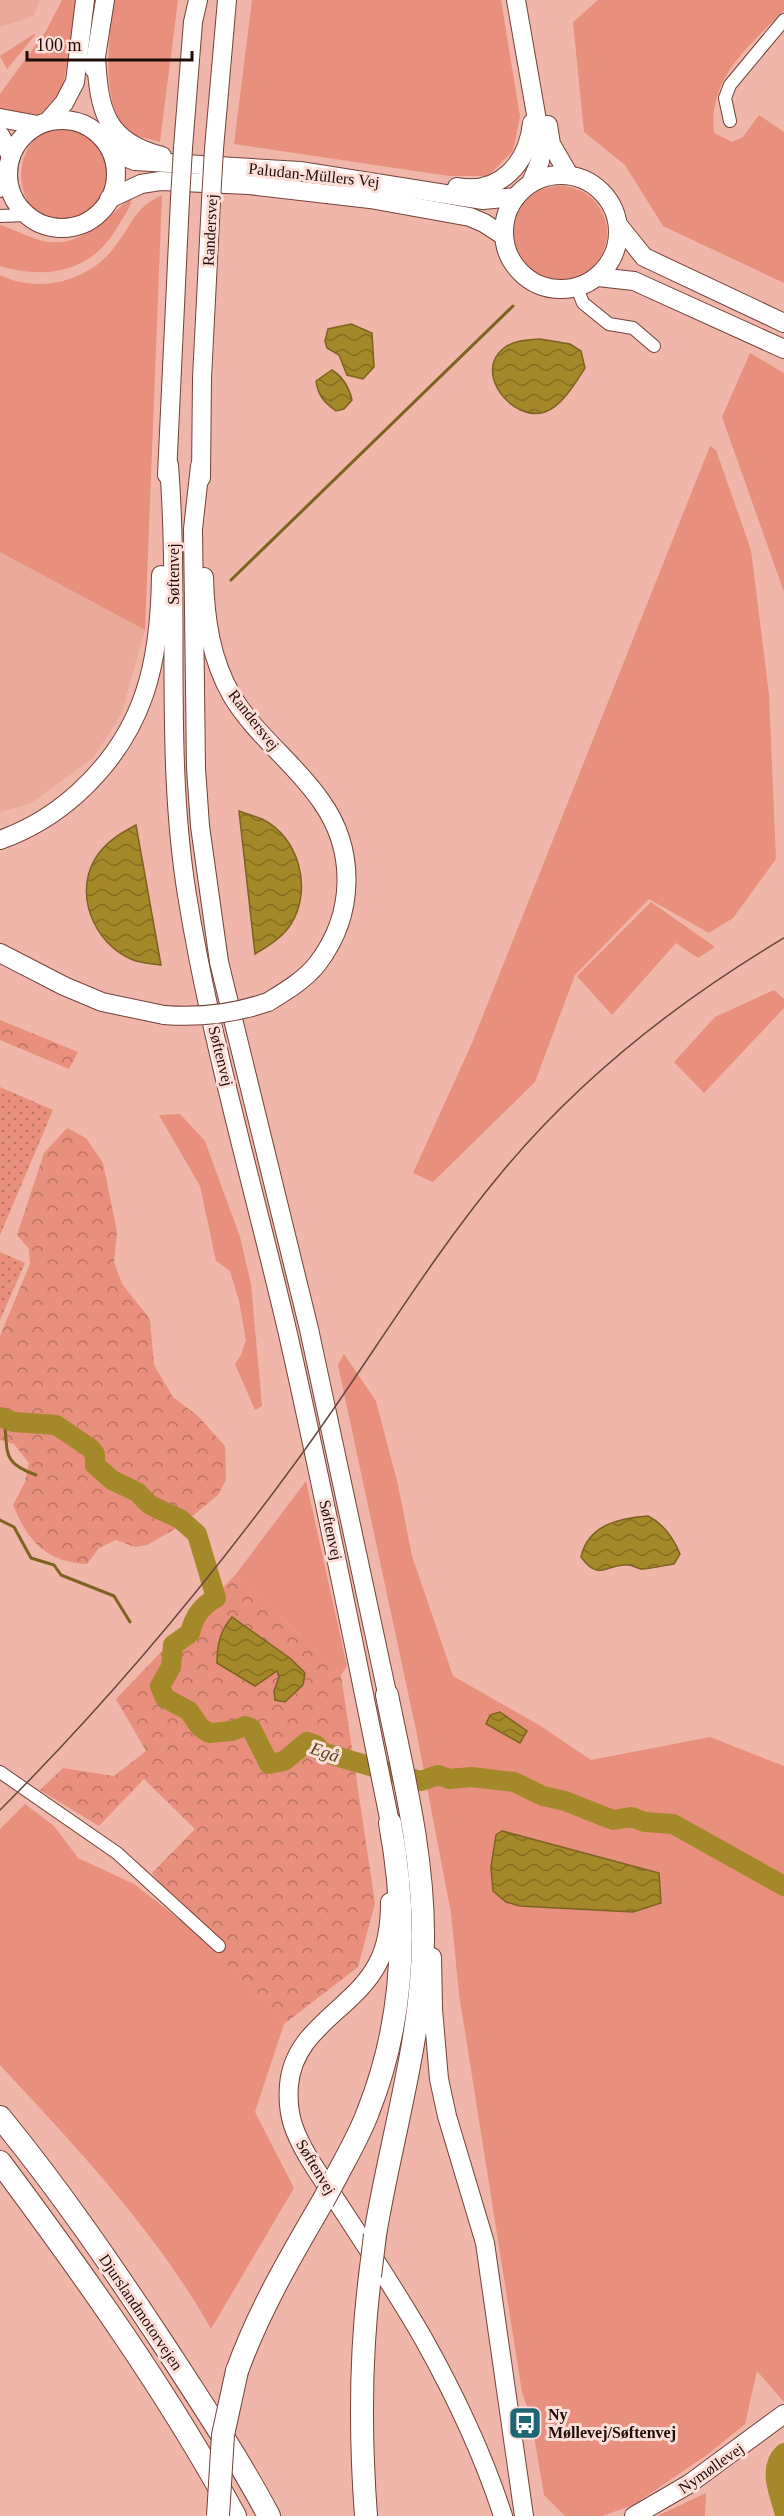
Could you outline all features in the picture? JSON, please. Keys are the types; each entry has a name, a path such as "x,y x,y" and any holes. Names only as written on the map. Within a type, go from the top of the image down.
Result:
{"highway":[{"path":"366,2516 361,2415 364,2320 375,2235 412,2041 422,1970 422,1902 404,1824 394,1726 387,1695"},
{"path":"218,2516 223,2435 237,2371 250,2335 274,2285 323,2201 368,2112 390,2039 400,1976 400,1891 404,1824"},
{"name":"Djurslandmotorvejen","path":"0,2117 70,2207 122,2280 214,2421 269,2516"},
{"name":"Djurslandmotorvejen","path":"0,2162 102,2302 177,2418 235,2516"}],"main road":[{"path":"0,118 44,122 65,118 81,121 95,130 112,152 116,171 109,199 91,221 75,228 60,229 43,225 26,215 5,185 11,156 24,136 44,122 63,104 75,82 86,0"},
{"path":"95,130 91,86 105,0"},
{"name":"Randersvej","path":"0,840 16,834 63,806 101,772 128,735 145,697 158,646 162,525 169,465 180,199 187,156 196,0"},
{"name":"Randersvej","path":"0,953 64,986 102,1002 164,1015 215,1016 239,1012 268,1002 294,986 318,964 336,932 347,899 346,862 338,829 321,801 245,715 223,678 215,659 205,597 205,529 200,466 214,149 227,0"},
{"path":"516,0 541,143 540,161 531,183"},
{"path":"528,0 551,144 569,175"},
{"path":"96,57 98,94 109,123 117,134 128,143 146,152 187,156"},
{"path":"411,186 439,184 462,188 487,186 504,178 526,154 531,136 534,107"},
{"path":"0,135 11,156"},
{"name":"Paludan-Müllers Vej","path":"112,152 135,161 187,156 411,186 483,200 516,196"},
{"path":"619,226 617,249 609,264 597,277 577,288 560,290 543,287 528,279 516,267 508,253 504,236 508,209 516,196 531,183 543,177 569,175 585,179 599,188 610,201 619,226 644,257 784,323"},
{"name":"Paludan-Müllers Vej","path":"109,199 141,184 160,181 249,185 370,199 470,217 504,236"},
{"path":"597,277 634,280 784,349"},
{"name":"Søftenvej","path":"169,465 173,525 178,815 186,892 200,969 293,1357 371,1722 432,1902 433,2009 439,2079 447,2116 485,2243 524,2516"},
{"name":"Søftenvej","path":"200,466 193,540 196,768 200,826 216,942 309,1329 387,1695"},
{"name":"Søftenvej","path":"404,1824 384,1950 368,1978 312,2031 302,2047 289,2084 290,2110 300,2142 400,2300 464,2415 502,2516"},
{"name":"Nymøllevej","path":"634,2516 689,2484 784,2414"}],"street":[{"path":"730,121 724,98 730,85 784,20"},
{"path":"0,216 26,215"},
{"path":"577,288 583,303 609,324 633,328 654,346"},
{"path":"0,1772 117,1853 219,1946"}],"shaded area":[{"path":"0,0 40,0 34,16 0,27"},
{"path":"0,552 145,630 121,715 93,758 30,804 0,812"}],"green space":[{"path":"62,0 80,0 62,90 50,110 34,116 6,114 0,109 0,94 46,31"},
{"path":"113,0 178,0 160,142 125,133 117,117 112,101 108,68"},
{"path":"252,0 501,0 520,117 513,151 488,176 449,176 234,144"},
{"path":"598,0 784,0 784,10 745,50 724,79 717,95 714,133 732,142 743,137 759,115 784,132 784,283 663,226 625,165 584,132 573,22"},
{"path":"35,35 7,69 0,56"},
{"path":"65,125 84,133 99,146 107,164 108,174 101,195 90,209 75,218 54,220 37,212 27,199 22,181 23,163 30,145 44,132"},
{"path":"560,186 578,189 593,200 604,215 607,233 604,251 593,266 578,277 560,280 542,277 527,266 516,251 513,233 516,215 527,200 542,189"},
{"path":"162,195 145,630 0,552 0,275 31,284 47,284 78,276 105,258 139,211"},
{"path":"132,196 131,204 107,241 95,254 82,263 52,272 35,272 0,266 0,225 43,241 61,242 95,228"},
{"path":"750,353 784,373 784,592 722,417"},
{"path":"710,446 716,450 751,550 769,695 776,859 733,918 709,933 649,899 575,975 535,1082 433,1182 413,1173 472,1043"},
{"path":"651,902 715,947 698,958 676,943 612,1015 577,976"},
{"path":"774,990 784,999 784,1008 704,1093 674,1062 715,1017"},
{"path":"0,1020 78,1052 69,1069 0,1040"},
{"path":"0,1087 53,1110 0,1235"},
{"path":"180,1114 205,1141 240,1237 251,1284 262,1406 255,1410 235,1364 246,1340 239,1301 230,1271 216,1261 200,1186 159,1115"},
{"path":"67,1128 86,1138 103,1163 117,1232 114,1262 122,1284 150,1319 154,1365 173,1397 198,1416 225,1446 226,1480 218,1495 180,1526 147,1545 135,1547 116,1540 99,1548 87,1564 60,1559 40,1547 32,1539 13,1505 25,1482 29,1463 14,1444 0,1440 0,1336 30,1264 29,1249 17,1235 44,1153"},
{"path":"0,1252 25,1263 0,1320"},
{"path":"344,1354 376,1401 398,1485 412,1556 453,1676 539,1725 591,1760 710,1737 784,1766 784,1876 781,1878 676,1822 641,1818 630,1813 615,1816 541,1792 521,1779 454,1772 456,1781 519,1786 611,1824 629,1821 647,1826 664,1826 736,1860 780,1888 784,1887 784,2402 757,2371 745,2424 707,2455 633,2505 602,2516 565,2516 544,2495 531,2419 522,2392 459,1994 451,1913 416,1730 338,1365"},
{"path":"306,1481 347,1666 341,1675 236,1574"},
{"path":"236,1574 341,1675 375,1903 358,1967 284,2024 193,1930 152,1873 195,1829 144,1779 99,1826 40,1790 63,1768 114,1776 146,1751 116,1699"},
{"path":"25,1804 54,1826 78,1858 134,1884 193,1930 284,2024 255,2112 294,2188 211,2329 166,2258 140,2224 86,2159 0,2065 0,1829"},
{"path":"706,2493 705,2516 657,2516"}],"water":[{"path":"351,324 372,333 374,367 363,379 347,375 339,355 327,348 325,341 328,329"},
{"path":"540,339 570,344 581,351 585,368 557,405 545,412 533,413 521,410 500,393 494,382 492,370 495,358 508,345"},
{"path":"332,370 345,383 352,400 344,409 336,411 322,398 316,381"},
{"path":"239,811 262,819 275,827 285,838 299,865 301,880 298,910 291,924 279,938 255,954"},
{"path":"136,825 161,965 133,960 107,942 97,929 90,914 87,899 87,883 91,868 99,853 116,837"},
{"path":"648,1516 663,1527 674,1542 680,1554 674,1564 643,1569 621,1565 599,1570 593,1569 581,1557 590,1537 606,1525 616,1521"},
{"path":"232,1617 291,1659 305,1673 303,1685 285,1702 275,1700 274,1691 279,1677 277,1671 255,1686 217,1663 220,1639"},
{"path":"500,1712 527,1731 520,1743 486,1724 490,1715"},
{"path":"502,1831 659,1873 661,1903 633,1912 520,1906 506,1902 493,1891 491,1867 496,1835"}],"waterway":[{"path":"231,580 513,306"},
{"name":"Egå","path":"0,1417 14,1422 56,1425 90,1448 95,1454 95,1465 112,1480 137,1492 150,1505 180,1519 197,1534 216,1598 199,1612 190,1633 173,1645 171,1667 160,1686 165,1698 189,1711 200,1727 209,1733 232,1731 245,1726 251,1728 269,1764 284,1761 307,1742 316,1745 322,1752 421,1781 438,1775 450,1779 471,1777 514,1782 543,1796 565,1801 613,1820 631,1817 645,1822 673,1824 784,1886"},
{"path":"4,1420 8,1455 17,1465 36,1475"},
{"path":"0,1520 14,1527 31,1558 54,1565 61,1575 114,1596 130,1622"},
{"name":"Egå","path":"784,2453 779,2459 776,2473 784,2511"}],"tram line":[{"path":"0,1810 117,1685 227,1553 322,1426 448,1242 532,1137 564,1104 633,1043 706,988 784,938"}],"place":[{"name":"Ny Møllevej/Søftenvej","path":"525,2423"}]}
